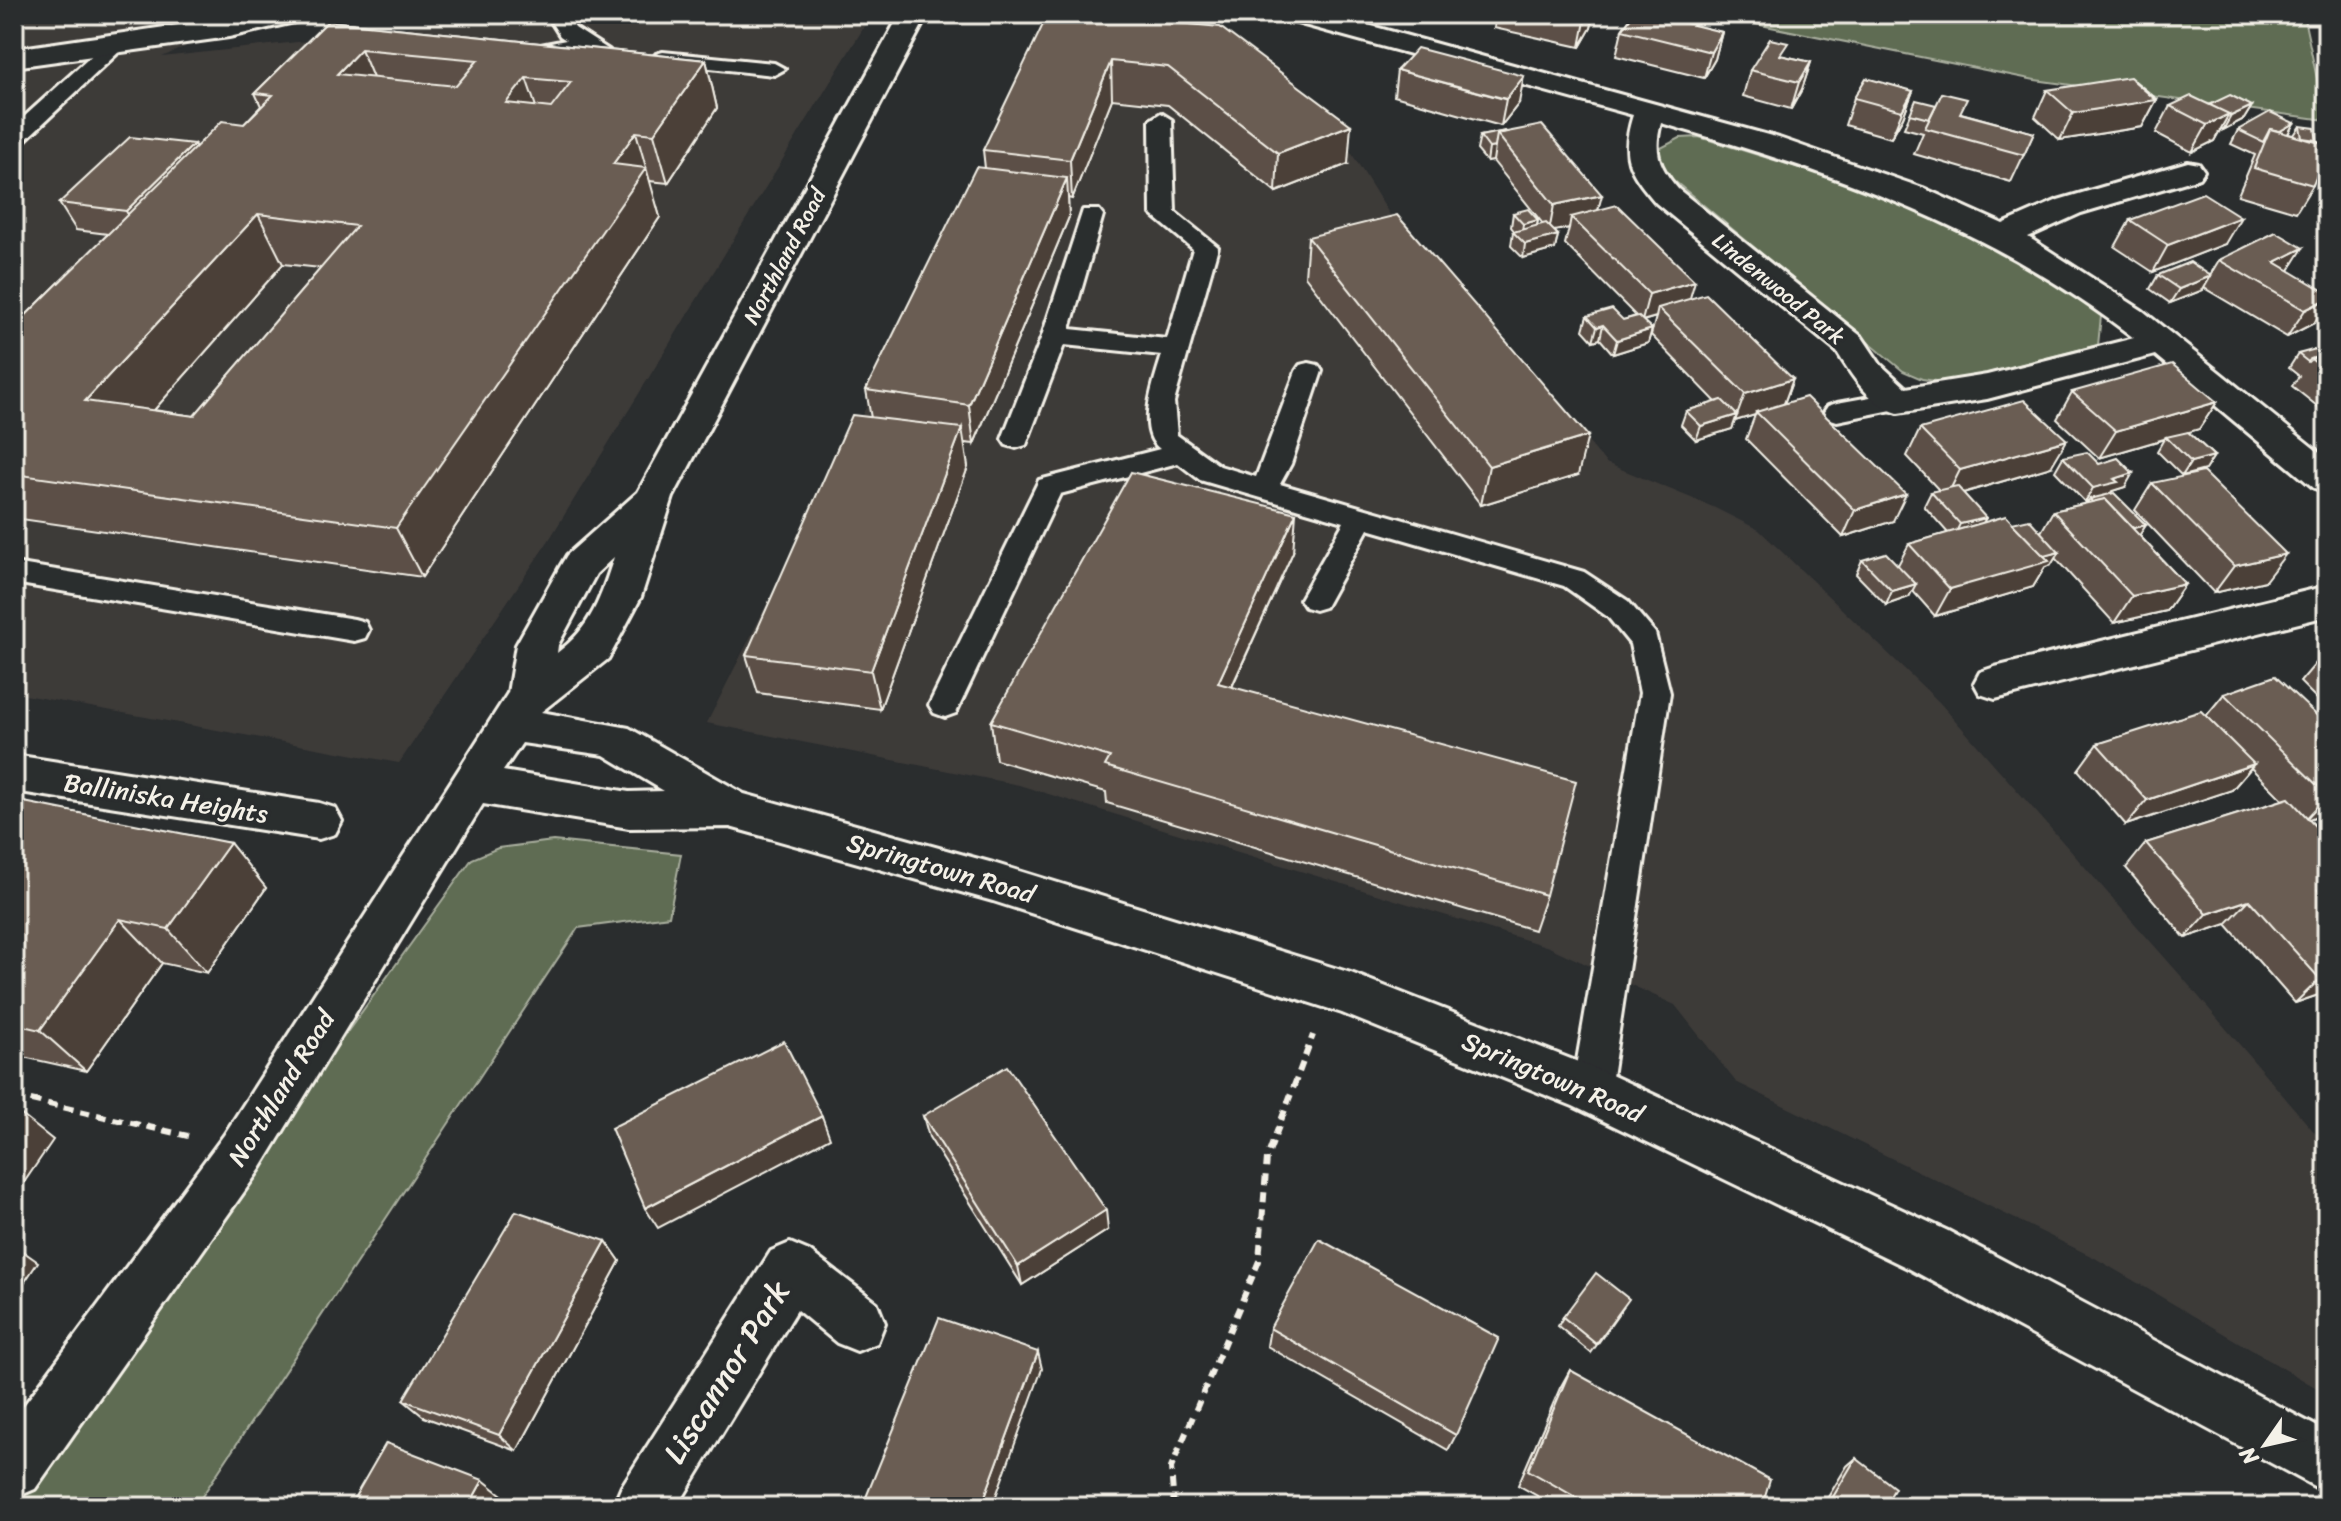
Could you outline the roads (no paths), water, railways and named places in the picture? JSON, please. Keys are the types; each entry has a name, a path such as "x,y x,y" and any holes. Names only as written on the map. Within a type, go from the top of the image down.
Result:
{"street":[{"path":"14,58 229,28 293,14"},
{"name":"Northland Road","path":"14,1468 242,1152 520,710 593,648 621,597 654,497 914,14"},
{"path":"1296,14 1766,143 1884,186 2003,238 2079,283 2161,342 2327,479"},
{"name":"Lindenwood Park","path":"1650,110 1640,142 1642,168 1667,196 1850,345 1867,372 1898,401"},
{"path":"2003,238 2024,224 2188,171"},
{"path":"1898,401 2000,384 2161,342"},
{"path":"1995,683 2327,601"},
{"name":"Springtown Road","path":"520,710 614,740 731,809 993,882 1351,994 1591,1090 1929,1250 2327,1464"},
{"name":"Balliniska Heights","path":"14,773 319,821"},
{"name":"Springtown Road","path":"472,784 629,810 731,809"},
{"name":"Liscannor Park","path":"643,1507 790,1270 857,1323"}],"lane":[{"path":"556,14 567,32 590,48 774,69"},
{"path":"510,55 583,43"},
{"path":"14,138 115,45"},
{"path":"1161,120 1163,214 1206,247 1161,402 1164,439 1210,473 1574,579 1618,609 1644,641 1655,693 1591,1090"},
{"path":"1016,439 1055,336 1091,215"},
{"path":"1055,336 1177,348"},
{"path":"1263,489 1277,464 1309,371"},
{"path":"1837,412 1898,401"},
{"path":"945,705 1049,487 1182,453"},
{"path":"1315,599 1361,517"},
{"path":"14,573 354,630"}]}
